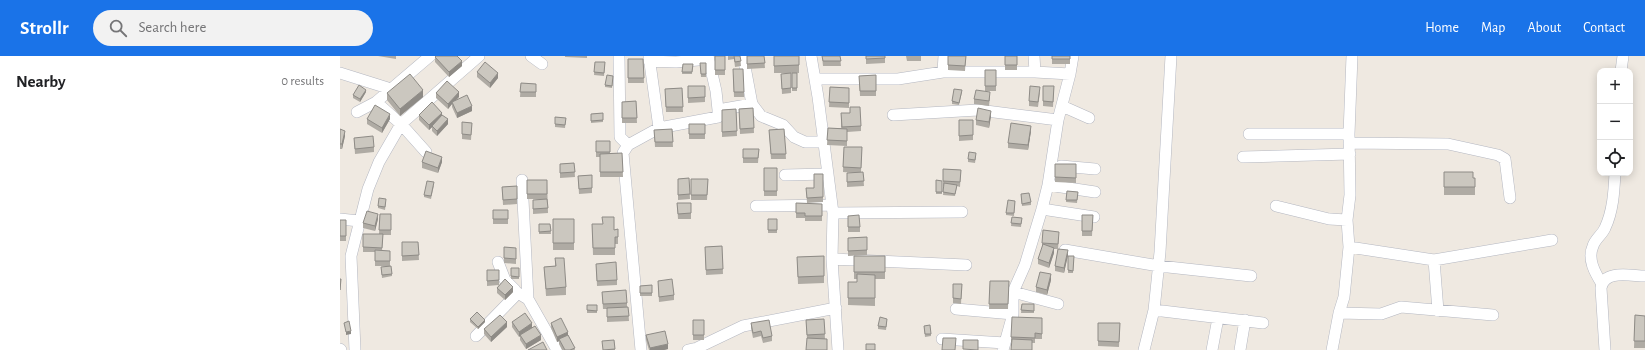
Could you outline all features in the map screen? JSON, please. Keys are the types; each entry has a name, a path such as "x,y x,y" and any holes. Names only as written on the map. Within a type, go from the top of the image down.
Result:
{"street":[{"path":"357,112 376,102 391,89 418,60 430,56"},
{"path":"355,350 351,256 368,189 379,162 401,124 479,56"},
{"path":"531,56 542,64"},
{"path":"620,56 620,137 628,145"},
{"path":"743,56 752,104 761,116 783,125 794,137 805,142 823,142"},
{"path":"811,56 818,97 832,209 832,259 838,350"},
{"path":"943,72 944,56"},
{"path":"1034,56 1035,72"},
{"path":"942,339 1004,347 1013,314 1013,292 1025,265 1048,185 1058,120 1073,56"},
{"path":"1144,350 1154,310 1159,266 1171,56"},
{"path":"1332,350 1339,313 1344,297 1349,246 1347,220 1350,195 1349,143 1352,56"},
{"path":"1621,68 1623,56"},
{"path":"641,350 623,153 628,145 659,128 718,116 716,91 709,58 676,62 649,59 659,128"},
{"path":"815,79 898,79 943,72 1035,72 1070,74"},
{"path":"340,73 391,89"},
{"path":"376,102 401,124 426,152"},
{"path":"718,110 752,104"},
{"path":"1062,106 1089,118"},
{"path":"893,115 978,110 1058,120"},
{"path":"1250,134 1349,143 1448,144 1498,155 1505,158 1510,198"},
{"path":"1243,157 1349,143"},
{"path":"1051,164 1095,169"},
{"path":"785,175 827,174"},
{"path":"1605,350 1602,284 1594,272 1591,262 1592,246 1605,229 1611,211 1615,176"},
{"path":"522,180 528,299 557,350"},
{"path":"1048,185 1095,192"},
{"path":"756,206 962,212"},
{"path":"1276,206 1329,219 1347,220"},
{"path":"1042,208 1094,217"},
{"path":"340,220 359,222"},
{"path":"1349,246 1434,260 1552,240"},
{"path":"1065,250 1159,266 1251,276"},
{"path":"832,259 966,265"},
{"path":"1434,260 1438,311"},
{"path":"498,262 505,280 518,293 528,299"},
{"path":"1602,284 1608,276 1645,276"},
{"path":"1013,292 1058,304"},
{"path":"476,336 518,293"},
{"path":"1339,313 1381,314 1401,307 1493,315"},
{"path":"688,350 697,348 743,326 836,308"},
{"path":"956,309 1013,314"},
{"path":"1154,310 1263,323"},
{"path":"1212,350 1218,318"},
{"path":"1240,350 1245,320"}],"building":[{"path":"457,56 462,61 449,72 435,57"},
{"path":"715,56 725,56 725,70 715,70"},
{"path":"734,56 740,56 741,61 735,62"},
{"path":"747,56 764,56 765,63 747,64"},
{"path":"774,56 799,56 799,65 774,66"},
{"path":"822,56 840,56 841,61 823,61"},
{"path":"866,56 885,56 885,58 866,59"},
{"path":"948,56 966,56 965,66 948,65"},
{"path":"1005,56 1017,56 1017,65 1005,65"},
{"path":"1052,56 1070,56 1070,59 1052,59"},
{"path":"628,59 643,59 644,78 628,78"},
{"path":"485,62 498,73 490,83 477,72"},
{"path":"595,62 605,62 604,73 594,72"},
{"path":"700,63 706,63 706,74 701,74"},
{"path":"683,64 693,64 692,72 682,72"},
{"path":"733,69 743,69 744,92 734,92"},
{"path":"985,70 996,70 996,86 985,86"},
{"path":"791,73 791,88 782,89 781,74"},
{"path":"792,73 797,73 797,88 792,88"},
{"path":"410,74 423,90 400,109 387,93"},
{"path":"607,75 613,76 612,86 605,85"},
{"path":"876,75 876,91 860,91 859,76"},
{"path":"447,81 459,92 448,104 436,93"},
{"path":"521,83 536,84 536,92 520,92"},
{"path":"359,85 366,90 360,99 353,95"},
{"path":"688,86 705,86 705,97 688,98"},
{"path":"1030,86 1040,87 1038,102 1029,101"},
{"path":"1043,86 1054,86 1053,102 1043,101"},
{"path":"830,87 849,88 849,103 829,102"},
{"path":"682,88 683,107 666,107 665,89"},
{"path":"954,89 962,90 959,103 952,101"},
{"path":"976,90 990,92 989,101 974,99"},
{"path":"467,95 472,106 457,113 452,102"},
{"path":"636,101 637,118 622,118 622,102"},
{"path":"432,102 442,113 429,125 419,115"},
{"path":"375,105 390,114 382,128 367,119"},
{"path":"850,107 860,107 861,126 842,127 841,113 850,113"},
{"path":"753,108 754,128 740,129 739,109"},
{"path":"978,108 991,111 989,122 976,120"},
{"path":"736,109 737,131 722,132 722,110"},
{"path":"603,113 603,120 591,121 591,114"},
{"path":"442,115 448,119 437,131 432,126"},
{"path":"555,117 566,118 565,125 555,124"},
{"path":"959,120 973,120 973,135 959,136"},
{"path":"462,122 472,123 471,135 462,134"},
{"path":"1011,123 1031,126 1028,145 1008,143"},
{"path":"689,124 705,124 705,134 689,134"},
{"path":"828,128 847,129 847,141 827,140"},
{"path":"340,129 345,131 342,144 340,144"},
{"path":"672,129 673,142 655,142 654,130"},
{"path":"784,129 786,154 771,154 769,130"},
{"path":"373,136 374,147 355,149 354,138"},
{"path":"596,141 610,141 610,152 596,152"},
{"path":"844,147 862,147 861,168 843,167"},
{"path":"743,149 759,149 758,158 743,158"},
{"path":"426,151 442,157 438,168 422,162"},
{"path":"969,152 976,153 975,160 968,159"},
{"path":"622,153 623,172 600,172 600,154"},
{"path":"574,163 575,172 560,173 560,164"},
{"path":"1055,164 1076,164 1076,178 1055,177"},
{"path":"764,168 777,168 777,191 764,191"},
{"path":"943,169 961,170 960,182 943,181"},
{"path":"863,172 864,181 847,182 847,173"},
{"path":"1444,172 1473,172 1475,187 1444,187"},
{"path":"814,174 823,174 823,197 807,198 806,188 814,188"},
{"path":"592,175 592,188 579,189 578,176"},
{"path":"689,178 690,194 678,195 678,179"},
{"path":"691,179 708,179 707,195 691,195"},
{"path":"527,180 547,180 547,194 527,194"},
{"path":"936,180 942,181 942,192 936,192"},
{"path":"427,181 434,182 431,196 424,195"},
{"path":"944,183 957,185 955,194 943,192"},
{"path":"517,186 517,199 503,200 502,187"},
{"path":"1067,191 1078,192 1077,200 1066,200"},
{"path":"1029,193 1031,202 1022,204 1021,194"},
{"path":"379,198 386,199 385,207 378,206"},
{"path":"547,199 548,208 533,209 533,200"},
{"path":"1008,200 1015,201 1014,213 1006,213"},
{"path":"677,203 691,203 691,213 678,214"},
{"path":"796,203 822,204 822,216 805,216 805,213 796,213"},
{"path":"493,210 508,210 508,219 493,219"},
{"path":"367,211 378,214 375,226 363,223"},
{"path":"380,214 391,214 391,230 379,230"},
{"path":"859,215 860,227 848,227 848,216"},
{"path":"1082,215 1093,215 1092,231 1082,231"},
{"path":"602,217 614,217 614,230 618,229 618,237 615,237 615,248 593,248 592,224 603,224"},
{"path":"1012,217 1022,218 1021,224 1011,223"},
{"path":"553,219 574,219 574,243 553,243"},
{"path":"768,219 777,219 777,230 768,230"},
{"path":"340,220 346,220 346,236 340,236"},
{"path":"539,224 550,224 551,231 539,232"},
{"path":"1043,230 1059,232 1058,244 1042,243"},
{"path":"363,234 383,234 382,248 363,247"},
{"path":"867,237 867,250 848,251 848,238"},
{"path":"402,242 418,242 419,255 402,256"},
{"path":"1043,244 1054,248 1049,263 1038,259"},
{"path":"722,246 723,269 706,270 705,247"},
{"path":"504,247 516,248 516,259 504,258"},
{"path":"1058,249 1068,250 1064,268 1055,266"},
{"path":"375,250 390,251 390,261 375,261"},
{"path":"824,256 824,276 798,277 797,257"},
{"path":"854,256 885,256 885,272 854,272"},
{"path":"1068,256 1074,256 1073,271 1068,270"},
{"path":"555,258 564,258 566,287 546,289 544,267 556,266"},
{"path":"616,262 617,280 597,281 596,264"},
{"path":"391,266 392,274 382,275 381,267"},
{"path":"511,268 519,268 519,277 511,276"},
{"path":"487,270 499,270 499,280 487,281"},
{"path":"1040,272 1051,274 1047,290 1036,287"},
{"path":"857,274 875,275 875,298 848,298 848,282 857,282"},
{"path":"505,279 513,287 505,295 497,288"},
{"path":"672,279 674,295 659,297 658,281"},
{"path":"990,281 1009,281 1008,304 989,304"},
{"path":"953,284 962,284 961,299 953,298"},
{"path":"652,285 652,293 640,293 640,286"},
{"path":"626,290 627,303 603,304 602,292"},
{"path":"1022,304 1034,304 1034,311 1021,310"},
{"path":"587,305 597,305 597,311 587,310"},
{"path":"628,307 629,316 607,317 607,308"},
{"path":"477,312 485,320 478,327 470,319"},
{"path":"525,313 532,323 519,332 512,322"},
{"path":"500,315 507,322 491,337 484,329"},
{"path":"1635,315 1645,316 1645,341 1634,341"},
{"path":"880,317 887,319 886,327 878,326"},
{"path":"1012,317 1042,318 1042,334 1035,333 1035,338 1011,337"},
{"path":"561,318 568,332 557,337 551,323"},
{"path":"824,319 825,334 807,335 806,320"},
{"path":"693,320 704,320 704,335 693,335"},
{"path":"769,320 772,336 763,338 761,331 753,333 751,323"},
{"path":"349,321 351,331 346,332 344,323"},
{"path":"1098,323 1120,323 1119,342 1098,341"},
{"path":"930,325 931,334 925,334 924,326"},
{"path":"535,326 541,335 526,344 520,335"},
{"path":"665,331 668,344 650,348 646,335"},
{"path":"568,335 575,348 565,350 559,339"},
{"path":"807,338 827,339 827,350 806,350"},
{"path":"943,338 956,338 955,350 942,350"},
{"path":"1012,339 1032,340 1032,350 1011,350"},
{"path":"614,340 615,349 603,350 602,341"},
{"path":"963,340 978,340 978,350 963,349"},
{"path":"543,342 547,350 528,350"},
{"path":"866,344 875,344 875,350 866,350"}]}
